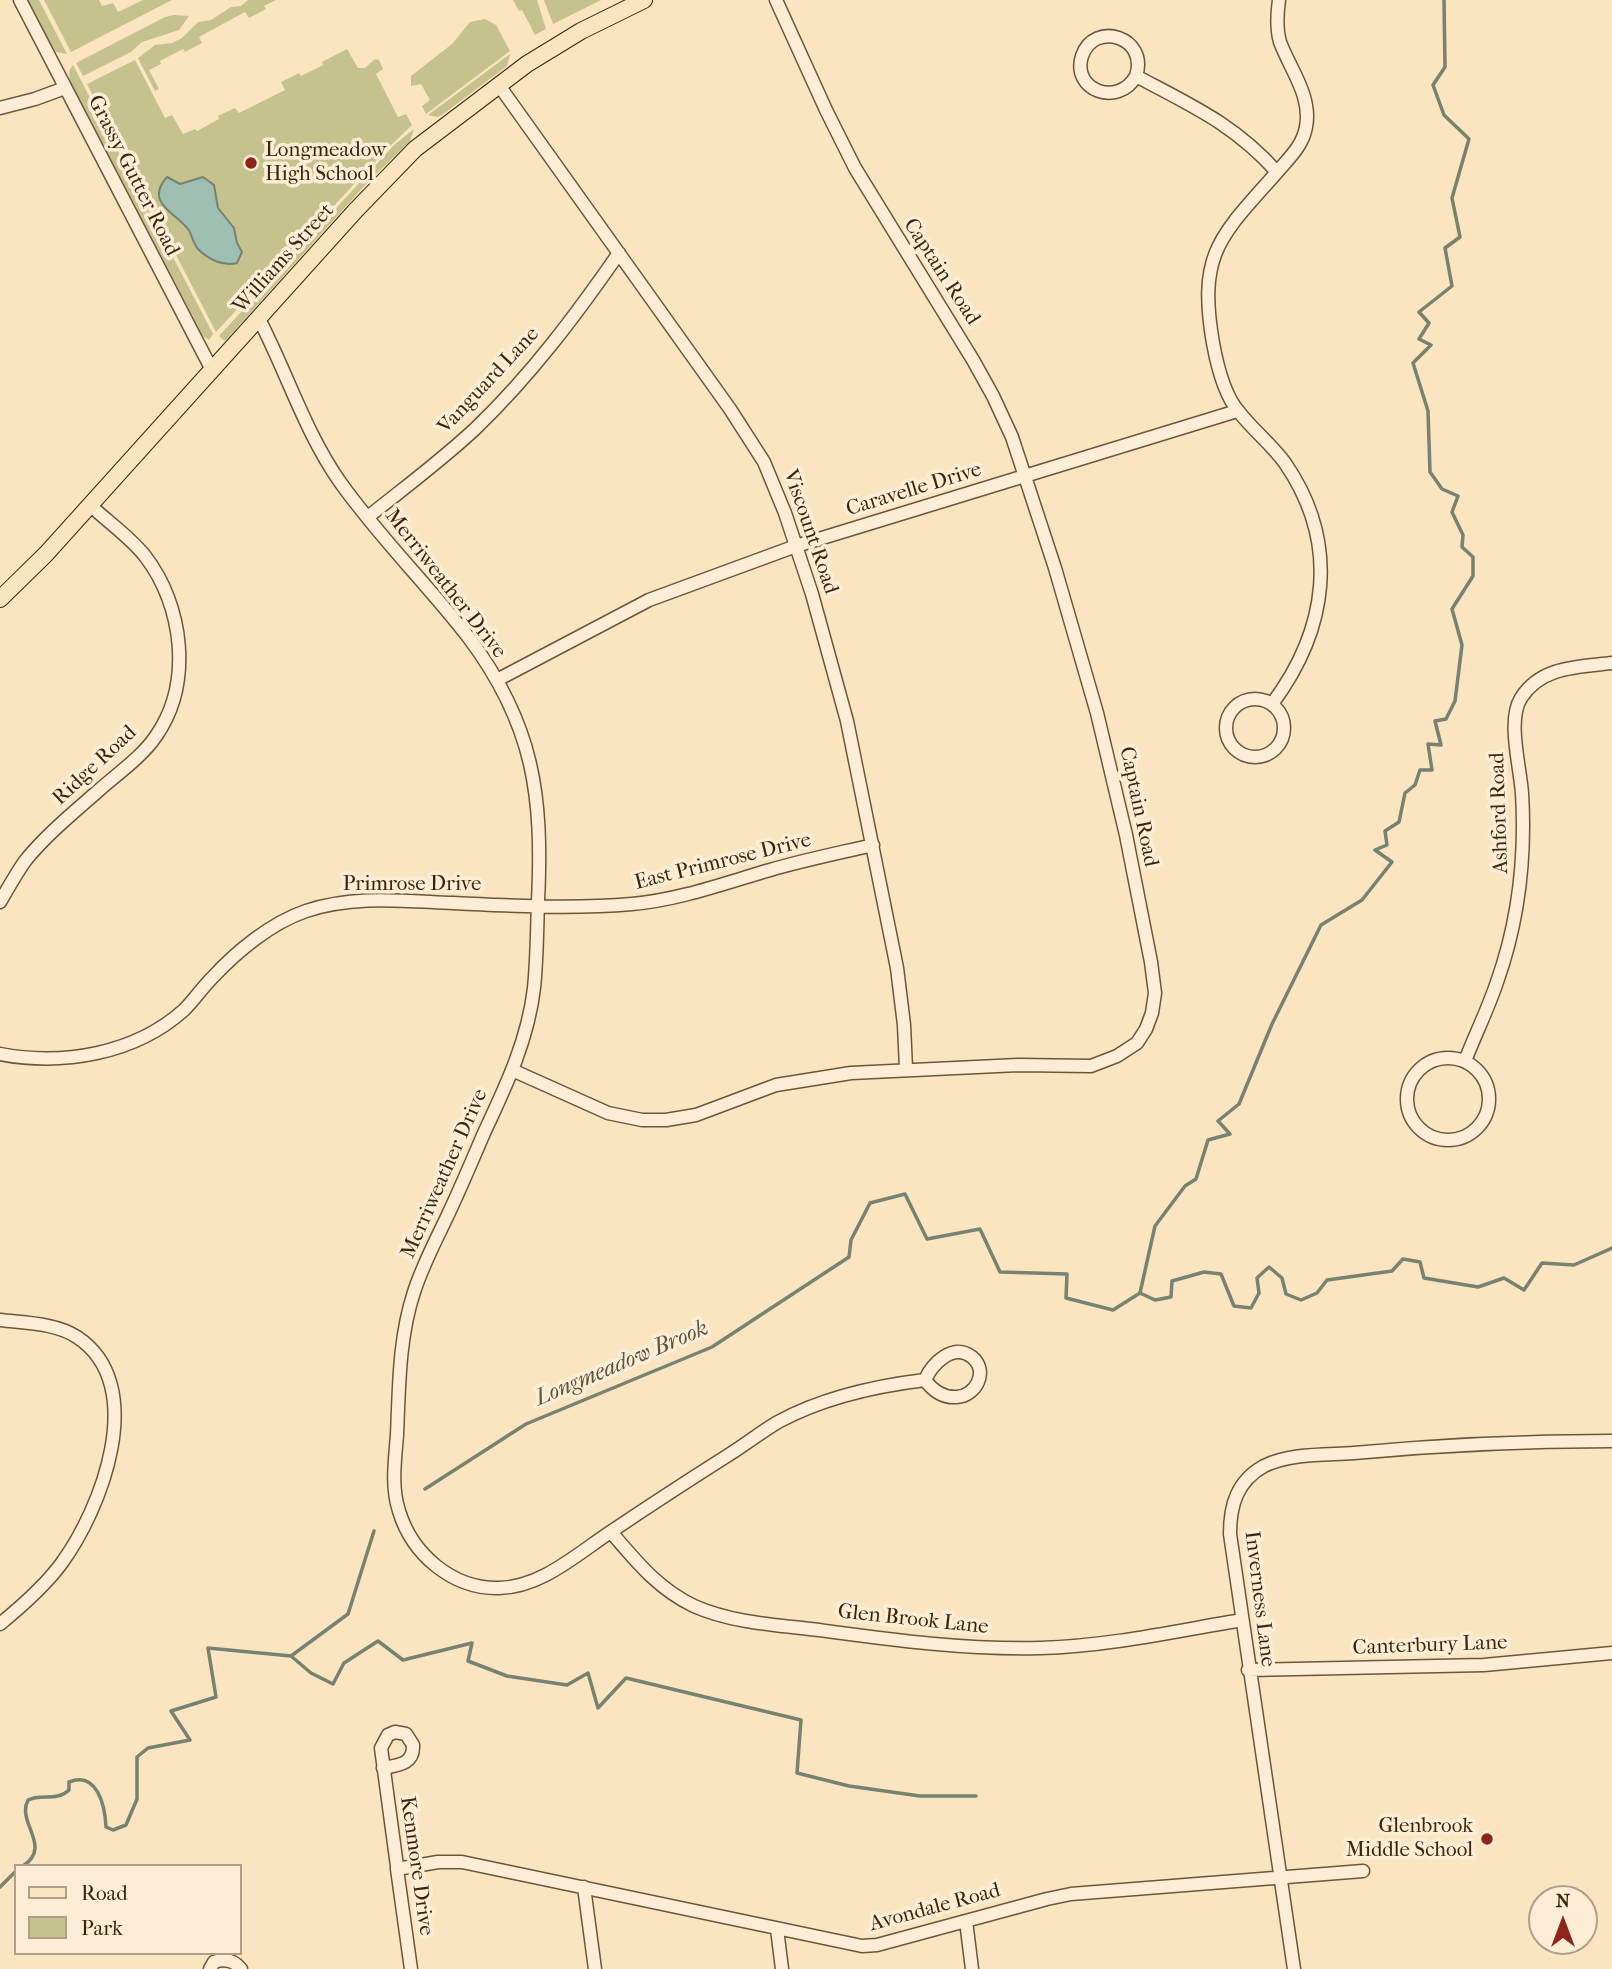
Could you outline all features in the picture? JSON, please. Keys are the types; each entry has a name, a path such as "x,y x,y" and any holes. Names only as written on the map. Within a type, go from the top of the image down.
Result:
{"main road":[{"name":"Williams Street","path":"0,599 46,554 390,174 432,135 527,64 581,32 644,0"}],"street":[{"name":"Grassy Gutter Road","path":"20,0 212,370"},
{"name":"Captain Road","path":"512,1070 608,1113 642,1120 666,1120 696,1115 776,1085 838,1075 906,1069 1018,1065 1091,1066 1117,1056 1138,1043 1152,1013 1154,993 1151,961 1126,835 1097,713 1026,476 993,396 855,169 776,0"},
{"path":"1272,704 1290,680 1312,633 1319,602 1320,558 1311,514 1299,486 1283,461 1237,411 1225,386 1213,346 1210,324 1210,271 1217,246 1231,223 1298,148 1307,125 1300,85 1280,40 1277,20 1279,0"},
{"path":"1117,37 1128,43 1136,52 1139,65 1136,76 1123,91 1110,94 1097,91 1083,76 1082,56 1094,41 1117,37"},
{"path":"1136,76 1229,127 1255,148 1277,172"},
{"name":"Viscount Road","path":"498,84 754,444 774,484 812,594 847,721 897,968 906,1069"},
{"path":"0,108 65,88"},
{"name":"Vanguard Lane","path":"368,517 455,447 505,398 562,332 619,253"},
{"name":"Merriweather Drive","path":"259,319 317,445 344,487 462,630 497,680 515,715 533,777 540,828 531,1009 512,1070 414,1291 401,1361 395,1476 397,1502 407,1531 415,1544 432,1563 457,1579 489,1588 514,1586 541,1577 792,1415 869,1388 925,1380"},
{"name":"Caravelle Drive","path":"497,680 649,600 796,546 1237,411"},
{"name":"Ridge Road","path":"0,902 19,870 42,843 156,736 171,708 177,684 179,645 168,599 157,575 143,553 90,505"},
{"name":"Ashford Road","path":"1465,1062 1507,952 1521,887 1523,830 1515,724 1518,704 1528,688 1549,673 1612,663"},
{"path":"1252,698 1272,704 1284,724 1284,732 1277,747 1264,756 1256,757 1248,756 1234,748 1226,728 1233,708 1252,698"},
{"name":"East Primrose Drive","path":"538,905 604,906 652,902 873,845"},
{"name":"Primrose Drive","path":"0,1054 33,1059 64,1058 110,1049 141,1038 184,1009 212,977 247,946 286,920 320,906 358,900 538,905"},
{"path":"1444,1058 1465,1062 1474,1067 1487,1084 1489,1095 1485,1116 1472,1133 1462,1137 1451,1140 1430,1135 1414,1121 1410,1112 1408,1091 1411,1081 1434,1061 1444,1058"},
{"path":"0,1320 36,1324 77,1337 103,1367 112,1388 114,1409 110,1460 99,1493 79,1536 62,1563 41,1588 0,1624"},
{"name":"Inverness Lane","path":"1294,1969 1248,1670 1230,1515 1233,1500 1243,1484 1265,1466 1301,1457 1447,1445 1612,1441"},
{"name":"Glen Brook Lane","path":"611,1532 655,1581 674,1595 718,1615 747,1621 918,1644 1025,1648 1124,1639 1242,1620"},
{"name":"Canterbury Lane","path":"1248,1670 1484,1665 1612,1653"},
{"name":"Kenmore Drive","path":"383,1768 411,1969"},
{"name":"Avondale Road","path":"397,1869 438,1862 462,1862 776,1929 870,1946 1071,1894 1363,1871"},
{"path":"584,1887 595,1969"},
{"path":"966,1921 972,1969"},
{"path":"776,1929 782,1969"},
{"path":"210,1969 214,1962 226,1960 241,1969"}],"green space":[{"path":"28,0 39,0 67,54 56,52 53,48"},
{"path":"44,0 99,0 102,6 113,3 118,12 143,0 172,0 71,52"},
{"path":"248,0 276,0 249,18 245,12 199,37 202,43 160,61 161,64 149,70 159,89 155,91 138,58 155,45 172,43 182,38 198,22 211,20"},
{"path":"513,0 537,0 546,29 535,35 522,10 519,11"},
{"path":"544,0 601,0 553,24"},
{"path":"189,16 179,30 142,42 131,52 83,76 76,63 165,17"},
{"path":"485,19 496,25 510,51 426,114 422,106 430,100 421,84 411,86 411,76 452,44 470,22"},
{"path":"347,49 358,68 365,68 375,59 379,60 383,69 376,74 398,117 406,114 412,125 216,332 87,84 135,60 165,118 172,115 183,134 195,129 197,131 235,108 239,113 285,90 281,82 323,65 322,62"},
{"path":"510,54 507,66 442,115 428,115"},
{"path":"73,65 213,334 209,340 203,336 70,81 69,71"},
{"path":"414,129 410,141 366,184 227,339 225,341 219,336 394,145"}],"shaded area":[{"path":"167,177 180,184 203,177 214,185 218,208 234,228 242,252 237,263 216,261 198,249 188,229 160,201 161,186"}],"waterway":[{"path":"1140,1293 1155,1226 1185,1186 1196,1179 1208,1140 1230,1134 1218,1121 1239,1104 1272,1024 1321,925 1362,900 1392,862 1375,850 1387,845 1385,831 1399,822 1405,793 1415,785 1420,770 1432,770 1428,744 1441,745 1435,721 1446,719 1455,701 1462,645 1452,609 1473,576 1473,557 1462,547 1463,535 1452,512 1458,496 1442,489 1430,472 1428,411 1413,363 1431,345 1419,339 1429,323 1419,312 1452,286 1445,248 1460,237 1452,198 1469,139 1444,115 1433,85 1445,67 1444,0"},
{"name":"Longmeadow Brook","path":"425,1489 526,1424 712,1347 849,1257 851,1240 870,1203 905,1194 927,1239 980,1229 1000,1272 1067,1274 1066,1298 1113,1310 1140,1293 1155,1300 1171,1297 1172,1281 1204,1272 1221,1274 1234,1306 1251,1308 1259,1293 1257,1278 1269,1267 1282,1278 1286,1294 1301,1300 1317,1293 1327,1280 1392,1271 1403,1259 1420,1262 1424,1278 1478,1287 1504,1278 1524,1290 1542,1263 1574,1265 1612,1248"},
{"name":"Longmeadow Brook","path":"25,1864 35,1850 35,1842 26,1817 28,1800 59,1796 69,1790 69,1782 86,1781 98,1792 106,1827 113,1830 126,1825 137,1799 137,1757 148,1748 190,1740 171,1711 216,1697 208,1648 291,1656 348,1614 374,1531"},
{"path":"291,1656 311,1673 333,1684 344,1663 378,1641 403,1660 472,1643 468,1661 507,1676 567,1685 588,1673 598,1708 626,1678 801,1720 797,1773 849,1786 920,1796 976,1796"},
{"name":"Longmeadow Brook","path":"0,1887 14,1873"}],"place":[{"name":"Longmeadow High School","path":"251,163"},
{"name":"Glenbrook Middle School","path":"1487,1839"}]}
